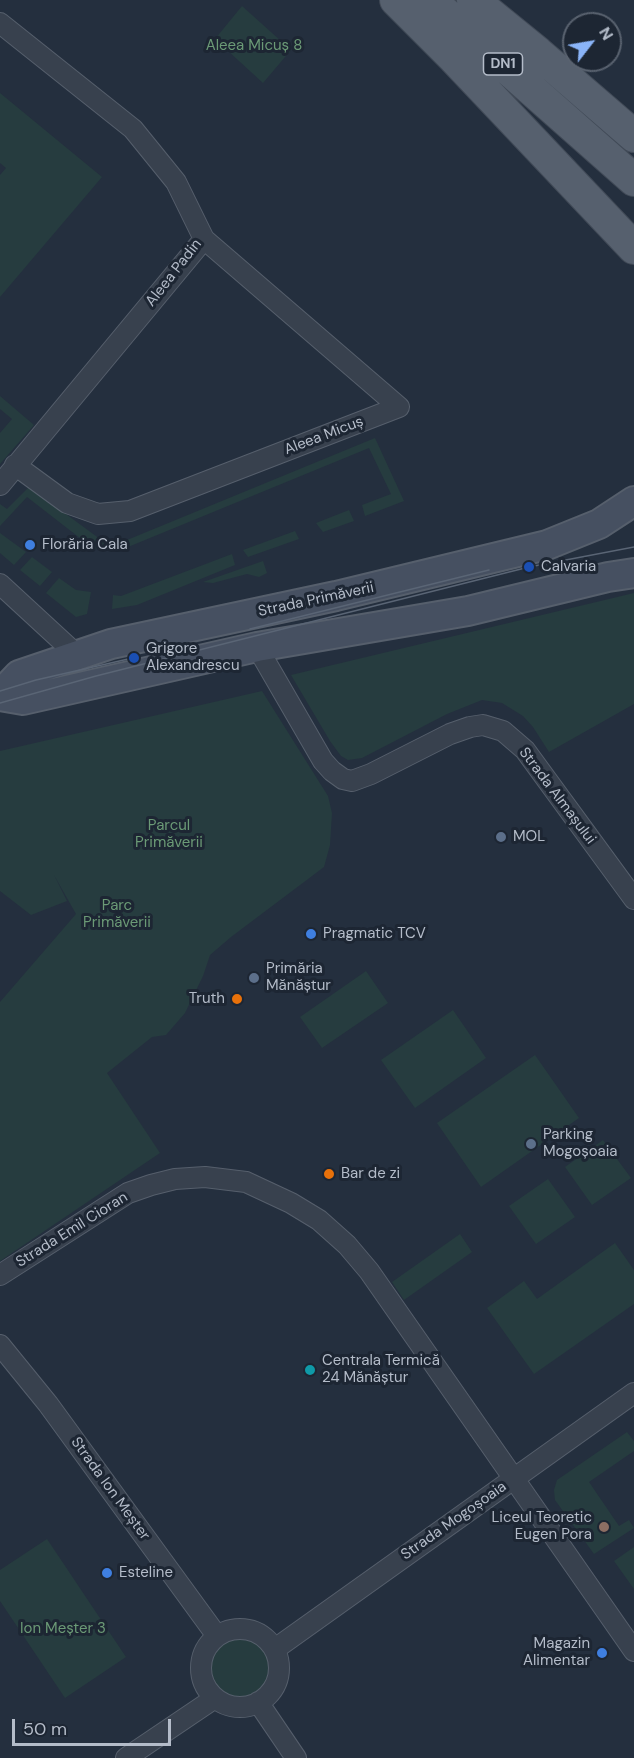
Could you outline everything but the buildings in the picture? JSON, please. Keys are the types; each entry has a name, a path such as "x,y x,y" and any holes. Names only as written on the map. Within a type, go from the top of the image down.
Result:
{"main road":[{"path":"396,0 454,57 634,248"},
{"name":"DN1","path":"430,0 634,180"},
{"path":"473,0 634,136"},
{"name":"Strada Primăverii","path":"0,696 19,675 111,644 336,596 548,545 598,524 634,501"},
{"name":"Strada Primăverii","path":"0,696 23,700 257,647 468,611 608,577 634,573"}],"street":[{"name":"Aleea Padin","path":"0,23 133,129 177,182 204,239 0,485"},
{"name":"Aleea Micuș","path":"15,465 67,503 98,514 130,512 399,407 204,239"},
{"path":"0,584 77,655"},
{"name":"Strada Almașului","path":"257,647 323,761 343,779 352,781 371,774 460,730 483,725 503,731 525,750 634,899"},
{"name":"Strada Emil Cioran","path":"0,1275 128,1193 175,1179 205,1177 246,1182 291,1203 319,1220 347,1245 369,1271 634,1651"},
{"name":"Strada Ion Meșter","path":"0,1345 48,1404 217,1636"},
{"name":"Strada Mogoșoaia","path":"275,1648 634,1393"},
{"path":"236,1629 255,1631 275,1648 280,1665 277,1682 267,1696 258,1702 246,1706 232,1706 215,1698 204,1682 201,1664 207,1648 217,1636 236,1629"},
{"path":"126,1758 215,1698"},
{"path":"258,1702 296,1758"}],"green space":[{"name":"Aleea Micuș 8","path":"242,6 291,50 263,83 215,39"},
{"path":"0,93 102,177 0,297 0,175 6,168 0,163"},
{"path":"0,396 34,425 0,464 0,433 12,419 0,409"},
{"path":"375,438 404,501 365,516 362,505 391,494 369,448 128,547 94,549 27,497 0,526 0,504 7,509 29,487 100,539 127,540"},
{"path":"349,510 354,521 323,532 316,523"},
{"path":"295,531 299,539 248,557 243,550"},
{"path":"0,533 26,552 14,565 0,553"},
{"path":"232,554 235,565 137,605 112,609 113,595 121,596"},
{"path":"32,557 52,572 40,586 20,570"},
{"path":"263,561 267,573 259,577 247,574 213,583 203,582"},
{"path":"59,578 76,590 91,592 87,614 76,617 46,593"},
{"path":"634,593 634,704 549,752 523,716 502,703 482,700 447,714 362,758 348,760 341,756 330,741 291,675"},
{"name":"Parcul Primăverii","path":"262,691 328,796 332,813 330,845 324,867 210,955 203,976 185,1013 166,1035 152,1037 107,1073 160,1153 0,1261 0,1002 76,914 54,875 67,901 31,915 0,891 0,751"},
{"path":"366,971 388,1003 322,1048 300,1017"},
{"path":"453,1010 486,1058 415,1108 381,1060"},
{"path":"535,1055 579,1118 481,1187 437,1123"},
{"path":"603,1140 631,1178 592,1205 565,1167"},
{"path":"548,1179 575,1217 536,1244 509,1206"},
{"path":"460,1234 472,1252 404,1300 392,1282"},
{"path":"615,1243 634,1270 634,1304 534,1374 487,1308 524,1281 537,1299"},
{"path":"627,1432 634,1441 634,1451 589,1482 619,1526 629,1520 634,1528 594,1554 555,1500 554,1490 557,1480"},
{"name":"Ion Meșter 3","path":"47,1539 126,1657 65,1698 0,1601 0,1570"},
{"path":"634,1547 634,1589 614,1561"},
{"path":"233,1633 245,1633 262,1642 269,1653 271,1665 269,1677 262,1688 245,1697 233,1697 221,1692 212,1683 207,1671 207,1659 212,1647 221,1638"}],"tram line":[{"path":"0,703 96,676 529,567 634,547"},
{"path":"250,629 489,570"},
{"path":"0,691 36,680 137,657"}],"place":[{"name":"Florăria Cala","path":"30,545"},
{"name":"Calvaria","path":"529,567"},
{"name":"Grigore Alexandrescu","path":"134,658"},
{"name":"MOL","path":"501,837"},
{"name":"Pragmatic TCV","path":"311,934"},
{"name":"Primăria Mănăștur","path":"254,978"},
{"name":"Truth","path":"237,999"},
{"name":"Parking Mogoșoaia","path":"531,1144"},
{"name":"Bar de zi","path":"329,1174"},
{"name":"Centrala Termică 24 Mănăștur","path":"310,1370"},
{"name":"Liceul Teoretic Eugen Pora","path":"604,1527"},
{"name":"Esteline","path":"107,1573"},
{"name":"Magazin Alimentar","path":"602,1653"}],"park label":[{"name":"Parc Primăverii","path":"117,914"}]}
